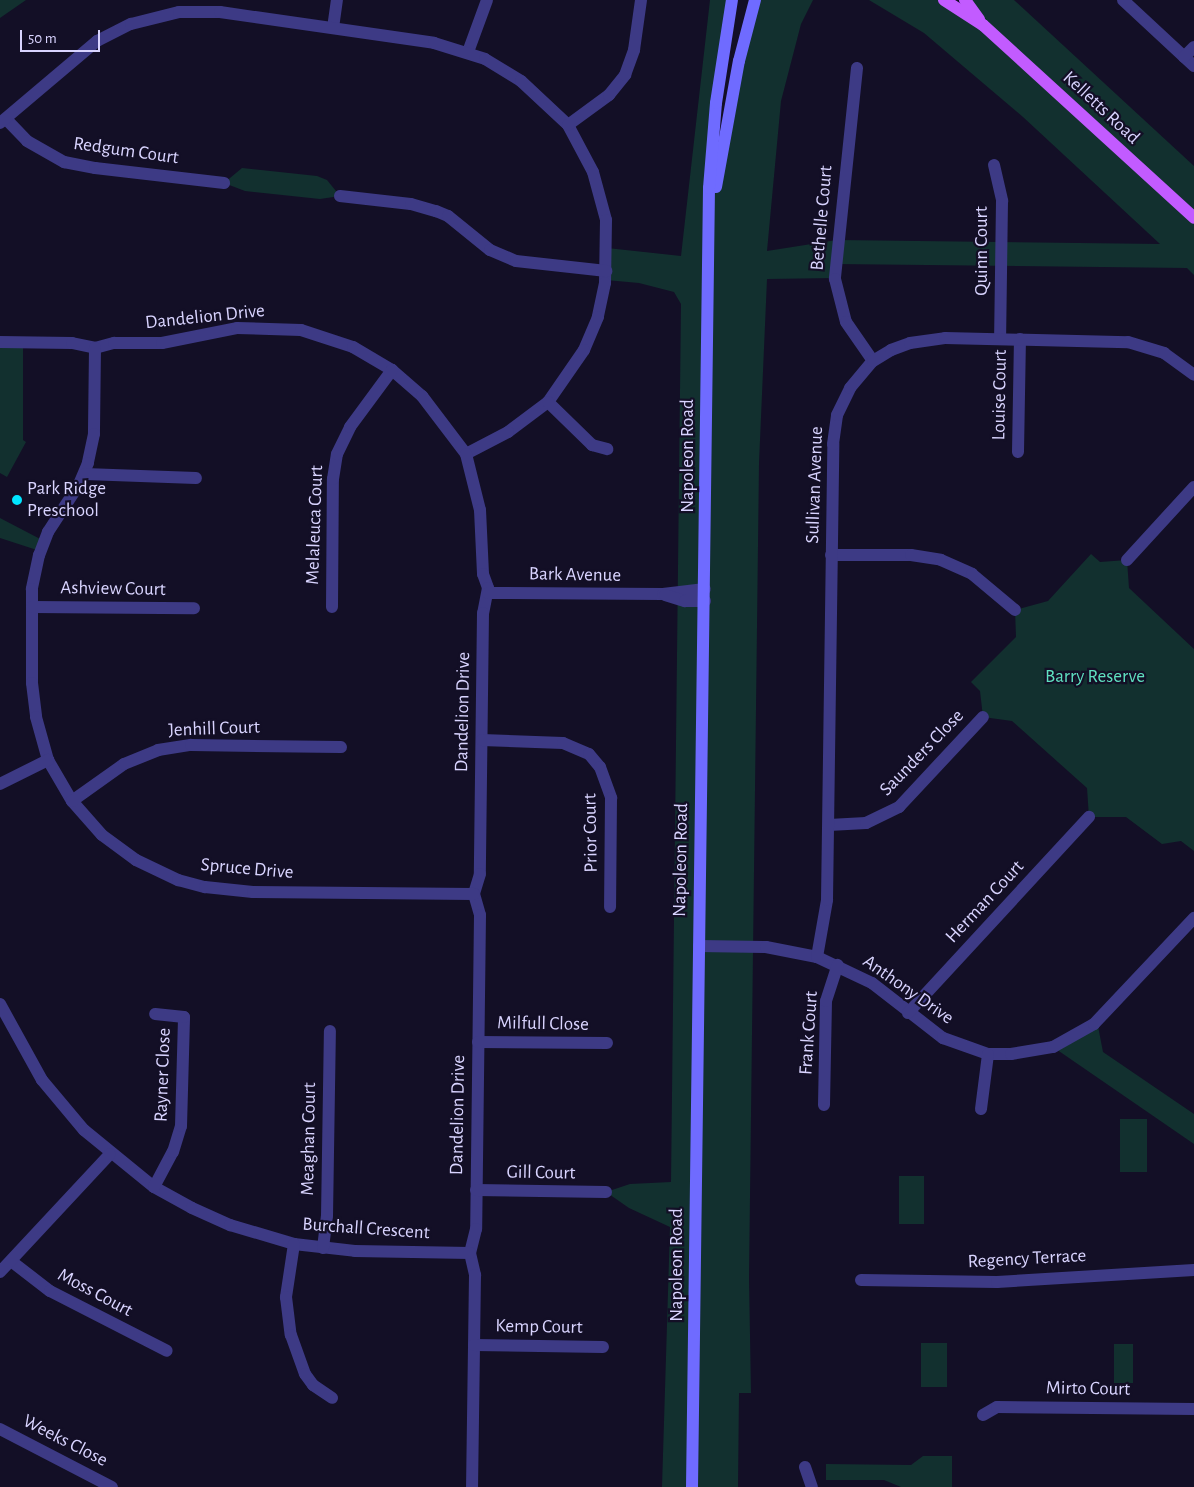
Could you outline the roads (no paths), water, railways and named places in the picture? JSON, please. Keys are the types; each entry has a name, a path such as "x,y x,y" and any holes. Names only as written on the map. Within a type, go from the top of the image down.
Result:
{"main road":[{"name":"Napoleon Road","path":"692,1487 712,137 732,0"},
{"name":"Napoleon Road","path":"710,234 735,83 755,0"},
{"name":"Kelletts Road","path":"944,0 983,25 1194,218"},
{"name":"Kelletts Road","path":"965,0 983,25"}],"street":[{"path":"333,28 336,0"},
{"path":"468,52 487,0"},
{"path":"568,125 609,95 625,75 634,50 641,0"},
{"path":"1123,0 1194,66"},
{"path":"3,121 86,49 119,29 151,17 207,11 434,43 468,52 521,81 568,125 586,156 600,196 607,232 606,271 598,317 587,344 567,378 548,402 508,432 466,454"},
{"path":"1184,57 1194,47"},
{"name":"Bethelle Court","path":"857,68 835,279 846,322 873,361"},
{"name":"Redgum Court","path":"3,121 34,146 64,162 95,168 224,183"},
{"name":"Quinn Court","path":"994,165 1002,201 1000,339"},
{"path":"340,196 411,204 436,210 448,216 490,250 516,261 606,271"},
{"name":"Dandelion Drive","path":"0,342 72,343 95,348 114,343 162,343 237,328 301,330 344,344 392,370 422,396 466,454 480,510 483,574 488,593 482,613 480,874 474,894 480,915 476,1229 470,1253 475,1275 472,1487"},
{"name":"Sullivan Avenue","path":"817,957 826,916 829,825 831,555 835,424 850,388 873,361 899,346 920,341 1020,339 1128,342 1164,354 1194,375"},
{"name":"Louise Court","path":"1018,452 1020,339"},
{"name":"Spruce Drive","path":"95,348 94,434 84,474 43,543 34,572 32,607 33,704 48,760 72,801 102,835 136,860 178,880 205,887 254,892 474,894"},
{"name":"Melaleuca Court","path":"332,607 333,479 337,454 350,426 392,370"},
{"path":"548,402 592,446 606,450"},
{"path":"84,474 196,478"},
{"path":"1127,560 1194,487"},
{"path":"831,555 916,556 942,560 972,574 1015,610"},
{"name":"Bark Avenue","path":"488,593 706,595"},
{"name":"Ashview Court","path":"32,607 194,608"},
{"name":"Saunders Close","path":"829,825 866,823 899,807 983,717"},
{"name":"Prior Court","path":"482,740 563,743 589,754 600,767 611,798 610,907"},
{"name":"Jenhill Court","path":"72,801 124,764 158,750 191,745 341,746"},
{"path":"0,784 48,760"},
{"name":"Herman Court","path":"908,1012 1089,817"},
{"name":"Anthony Drive","path":"699,946 766,947 817,957 838,965 872,983 943,1038 988,1054 1032,1052 1086,1030 1112,1008 1194,918"},
{"name":"Frank Court","path":"824,1105 826,1001 838,965"},
{"name":"Burchall Crescent","path":"0,1004 28,1058 56,1098 110,1154 154,1187 230,1225 294,1244 384,1253 470,1253"},
{"name":"Rayner Close","path":"154,1187 173,1152 180,1126 184,1017 155,1014"},
{"name":"Meaghan Court","path":"323,1248 327,1216 330,1031"},
{"name":"Milfull Close","path":"478,1042 607,1043"},
{"path":"981,1109 988,1054"},
{"path":"0,1272 110,1154"},
{"name":"Gill Court","path":"476,1190 606,1192"},
{"path":"294,1244 287,1288 288,1322 305,1374 318,1389 332,1398"},
{"name":"Moss Court","path":"11,1261 50,1292 167,1352"},
{"name":"Regency Terrace","path":"861,1280 997,1282 1194,1270"},
{"name":"Kemp Court","path":"474,1345 603,1347"},
{"name":"Mirto Court","path":"983,1415 997,1407 1194,1409"},
{"name":"Weeks Close","path":"0,1429 112,1487"},
{"path":"805,1467 812,1487"}],"place":[{"name":"Park Ridge Preschool","path":"17,500"}],"park label":[{"name":"Barry Reserve","path":"1095,677"}]}
